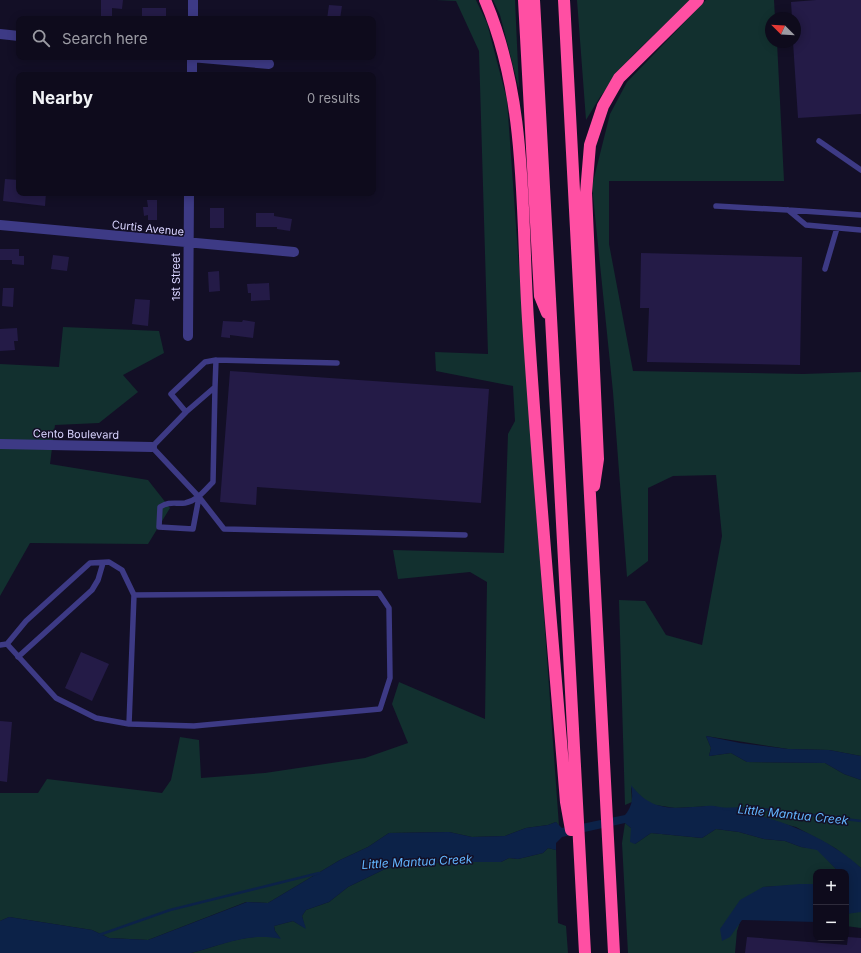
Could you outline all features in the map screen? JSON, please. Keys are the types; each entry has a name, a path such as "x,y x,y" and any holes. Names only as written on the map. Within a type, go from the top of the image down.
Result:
{"highway":[{"path":"484,0 492,17 509,73 518,136 528,321 571,802 580,882 585,953"},
{"path":"524,0 540,296 551,322"},
{"path":"534,0 551,322 571,802"},
{"path":"564,0 614,953"},
{"path":"590,513 598,460 586,193 590,145 602,106 619,78 698,0"}],"street":[{"path":"193,0 193,16"},
{"path":"0,34 16,36"},
{"path":"192,60 192,72"},
{"path":"225,60 269,64"},
{"name":"1st Street","path":"188,336 189,196"},
{"name":"Curtis Avenue","path":"0,225 294,252"},
{"name":"Cento Boulevard","path":"0,444 152,447"}],"lane":[{"path":"819,141 861,170"},
{"path":"716,206 861,215"},
{"path":"788,210 806,225 861,230"},
{"path":"825,269 838,228"},
{"path":"199,497 193,528 159,527 160,507 166,503 187,503 199,497 213,482 216,360"},
{"path":"186,412 171,394 205,362 216,360 337,363"},
{"path":"215,387 186,412 152,447 199,497 224,529 465,535"},
{"path":"18,657 92,590 98,580 103,562"},
{"path":"0,645 7,644 26,621 90,563 109,562 122,570 134,595 129,724"},
{"path":"7,644 56,698 96,718 129,724 194,726 380,709 390,678 389,608 379,593 134,595"}],"green space":[{"path":"436,0 476,0 487,23 507,100 559,826 556,822 548,825 526,828 505,836 472,837 449,832 389,833 368,847 340,860 268,903 246,902 148,940 109,938 92,930 9,917 0,921 0,793 38,793 47,779 162,793 171,780 180,737 199,740 201,778 265,773 365,758 408,743 392,704 399,682 485,719 487,582 470,572 398,579 393,550 504,553 508,434 515,421 513,386 436,371 435,352 488,354 479,51 456,1"},
{"path":"493,0 515,0 519,89 500,15"},
{"path":"577,0 690,0 632,56 600,97 586,120"},
{"path":"706,0 774,0 775,12 765,12 765,48 777,48 784,181 609,181 609,244 633,371 803,374 861,372 861,756 829,750 788,749 706,736 711,748 709,756 731,753 747,762 825,763 844,774 861,780 861,868 835,848 796,827 713,806 675,808 649,804 631,787 632,802 625,805 619,600 645,601 666,635 702,645 722,536 716,475 673,476 648,488 648,561 627,577 613,392 592,186 610,114 627,82"},
{"path":"63,327 159,331 164,353 123,375 138,392 99,423 55,425 50,464 148,480 170,508 148,544 30,543 0,596 0,364 59,367"},
{"path":"625,823 631,828 635,844 651,833 702,838 716,829 739,832 764,839 785,841 801,847 817,849 836,869 813,869 813,884 763,887 730,937 740,922 737,931 735,953 628,953 622,843"},
{"path":"548,848 556,850 558,923 566,926 568,953 191,953 246,938 280,938 275,931 274,926 293,921 305,928 302,916 306,910 329,902 348,887 385,869 433,859 458,862 501,862 509,858 518,859 543,853"},
{"path":"858,911 861,912 861,928 849,926 849,913"}],"water":[{"path":"706,736 740,743 788,749 829,750 861,756 861,780 844,774 825,763 747,762 731,753 709,756 711,748"},
{"path":"631,785 644,798 651,803 658,805 674,808 712,806 733,809 773,819 811,835 846,856 861,868 861,912 849,914 849,869 836,869 817,850 801,847 785,841 764,839 739,832 716,829 702,838 651,833 635,844 630,842 631,828 625,823 562,837 556,843 556,850 548,848 543,853 518,859 509,858 501,862 458,862 433,859 385,869 348,887 329,902 306,910 302,916 306,929 293,921 274,926 275,931 281,939 269,937 246,938 191,953 0,953 0,921 9,917 92,930 109,938 148,940 247,902 268,903 340,860 368,847 389,833 449,832 472,837 505,836 526,828 548,825 556,822 562,828 625,815 630,808 632,793"},
{"path":"813,884 813,922 742,920 730,937 722,941 720,929 740,900 763,887"}],"building":[{"path":"101,0 123,0 122,9 112,8 112,16 101,16"},
{"path":"816,0 861,0 861,114 798,118 793,48 801,48 801,12 792,12 791,2"},
{"path":"329,5 342,6 340,16 327,16"},
{"path":"142,8 166,8 166,16 142,16"},
{"path":"5,179 16,180 16,196 46,196 45,206 3,201"},
{"path":"147,200 157,200 157,220 148,220 148,215 144,216 143,207 148,207"},
{"path":"210,208 224,208 224,228 210,228"},
{"path":"256,213 274,213 274,216 292,219 290,231 277,229 277,227 256,227"},
{"path":"0,249 19,249 19,256 24,256 24,265 12,264 12,260 0,260"},
{"path":"641,253 802,257 800,365 647,362 649,308 640,308"},
{"path":"53,255 69,257 67,271 51,269"},
{"path":"219,271 220,291 209,292 208,272"},
{"path":"269,283 270,300 251,301 251,293 248,293 247,284"},
{"path":"3,288 14,288 13,307 2,306"},
{"path":"135,299 150,300 148,326 132,324"},
{"path":"243,320 255,322 253,338 230,335 230,338 221,337 223,321 242,322"},
{"path":"17,328 18,341 14,341 15,350 0,351 0,329"},
{"path":"230,371 489,389 481,503 257,487 256,505 220,502"},
{"path":"81,652 109,664 92,701 65,688"},
{"path":"0,721 12,722 7,782 0,781"},
{"path":"747,937 847,945 849,937 861,938 861,953 745,953"}],"waterway":[{"name":"Little Mantua Creek","path":"724,809 754,808 861,821"},
{"name":"Little Mantua Creek","path":"409,863 456,861"},
{"name":"Little Mantua Creek","path":"99,935 170,910 319,873"}]}
